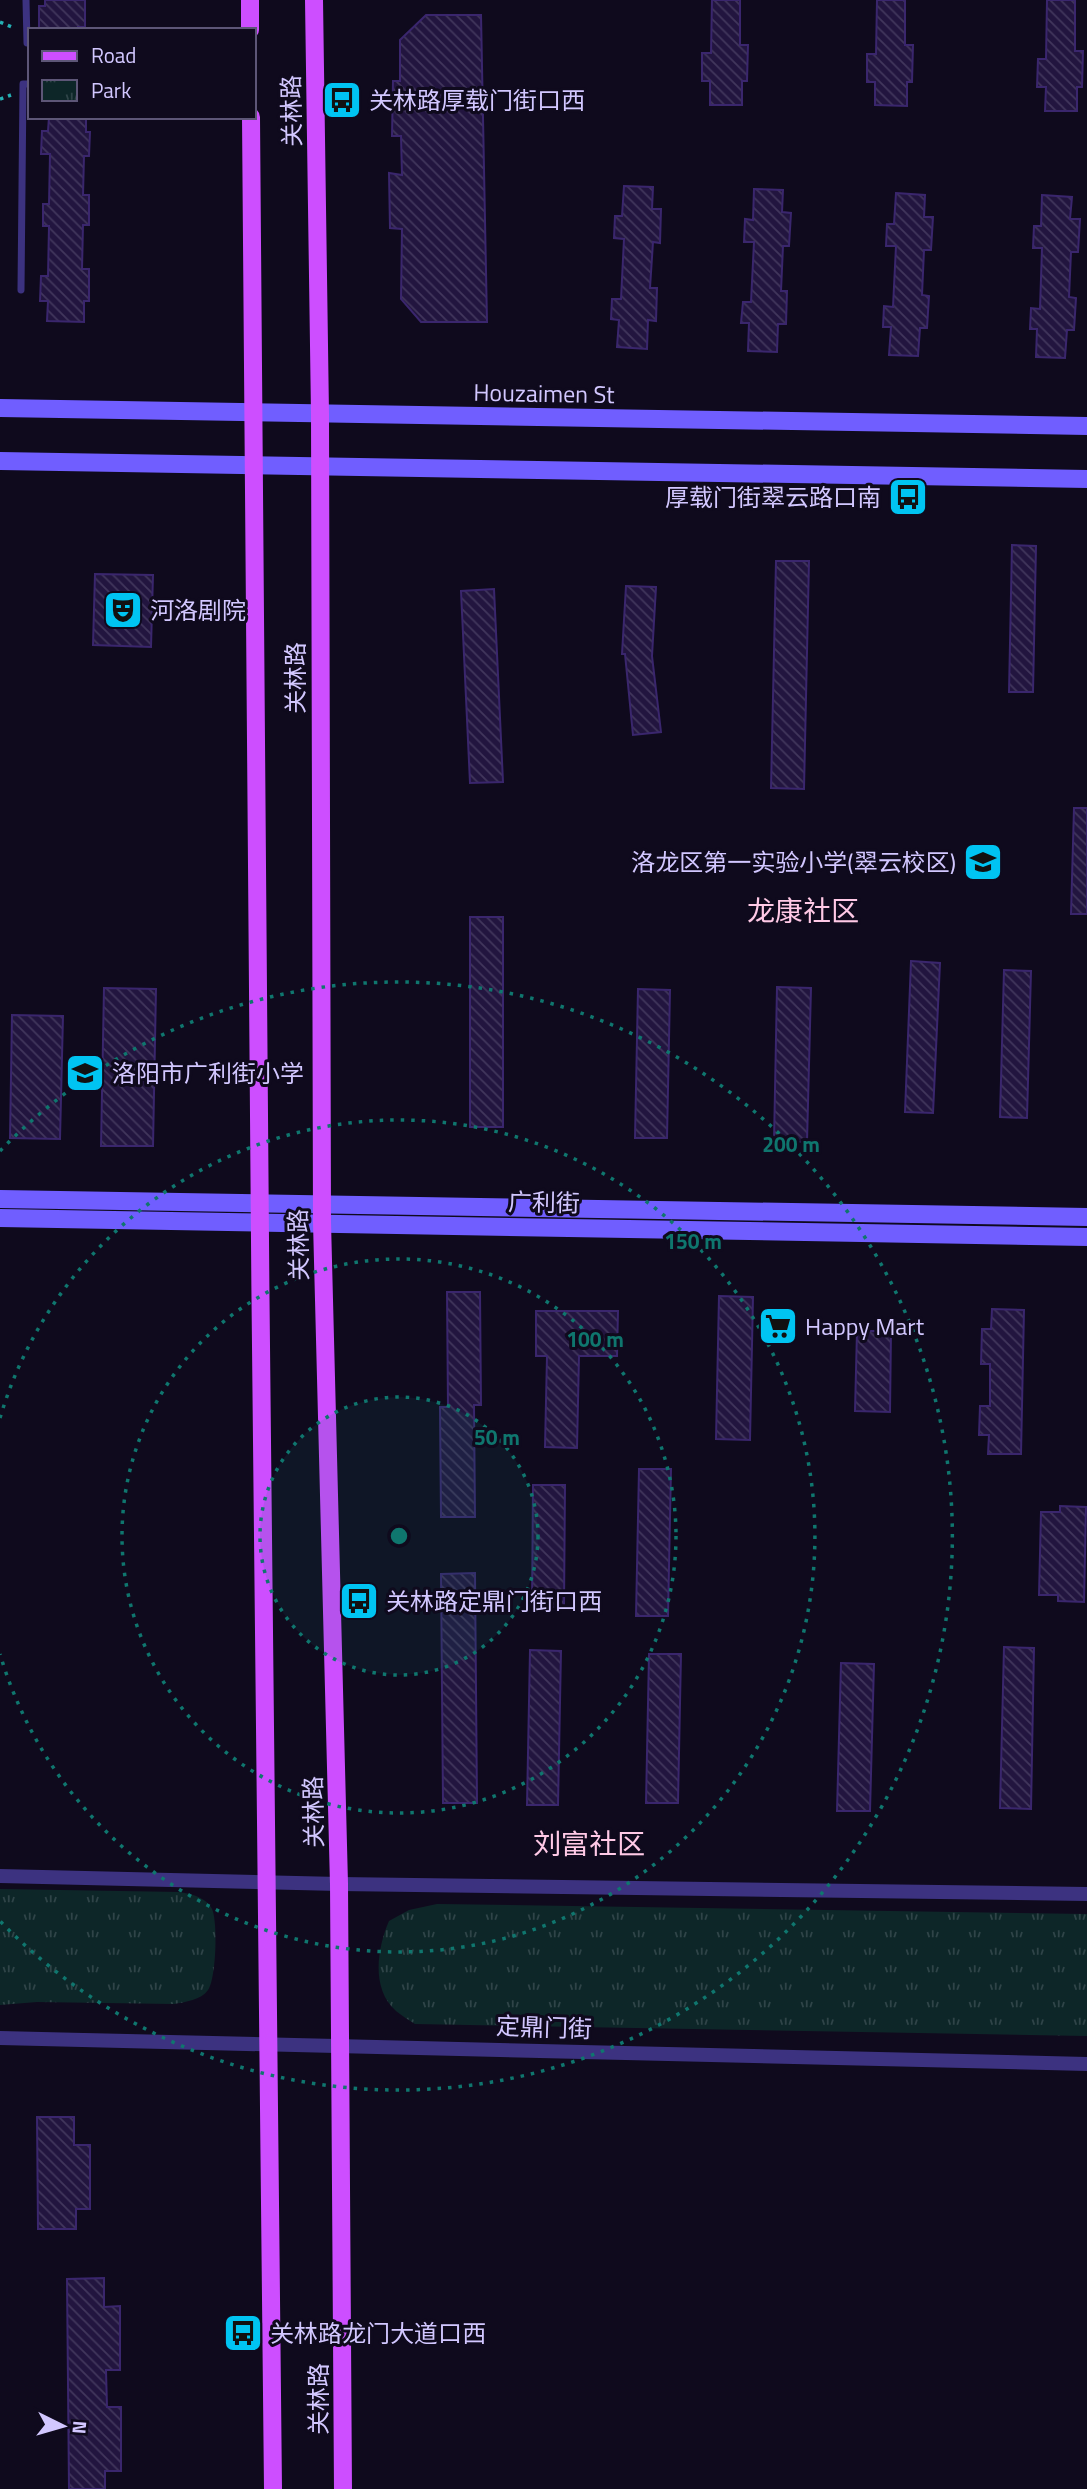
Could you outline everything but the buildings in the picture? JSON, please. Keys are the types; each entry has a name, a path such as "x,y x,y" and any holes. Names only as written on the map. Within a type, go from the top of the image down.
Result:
{"main road":[{"path":"250,0 250,28"},
{"name":"关林路","path":"314,0 320,414 322,1222 339,1884 343,2489"},
{"name":"关林路","path":"251,119 264,1882 273,2489"},
{"name":"Houzaimen St","path":"0,408 1087,426"},
{"path":"0,461 1087,479"},
{"name":"广利街","path":"0,1199 1087,1217"},
{"name":"广利街","path":"0,1218 1087,1237"}],"street":[{"path":"0,1876 339,1884 1087,1894"},
{"name":"定鼎门街","path":"0,2038 340,2044 1087,2064"}],"lane":[{"path":"26,0 27,43"},
{"path":"22,290 23,84 28,84"}],"green space":[{"path":"0,1889 179,1892 198,1897 212,1909 214,1916 211,1984 205,1993 197,1998 174,2004 37,2002 0,2005"},
{"path":"437,1904 1087,1914 1087,2036 415,2024 388,2002 380,1980 379,1956 389,1921 409,1910"}],"place":[{"name":"关林路厚载门街口西","path":"342,100"},
{"name":"厚载门街翠云路口南","path":"908,497"},
{"name":"河洛剧院","path":"123,610"},
{"name":"洛龙区第一实验小学(翠云校区)","path":"983,862"},
{"name":"洛阳市广利街小学","path":"85,1073"},
{"name":"Happy Mart","path":"778,1326"},
{"name":"关林路定鼎门街口西","path":"359,1601"},
{"name":"关林路龙门大道口西","path":"243,2333"}],"district":[{"name":"龙康社区","path":"803,910"},
{"name":"刘富社区","path":"589,1843"}]}
